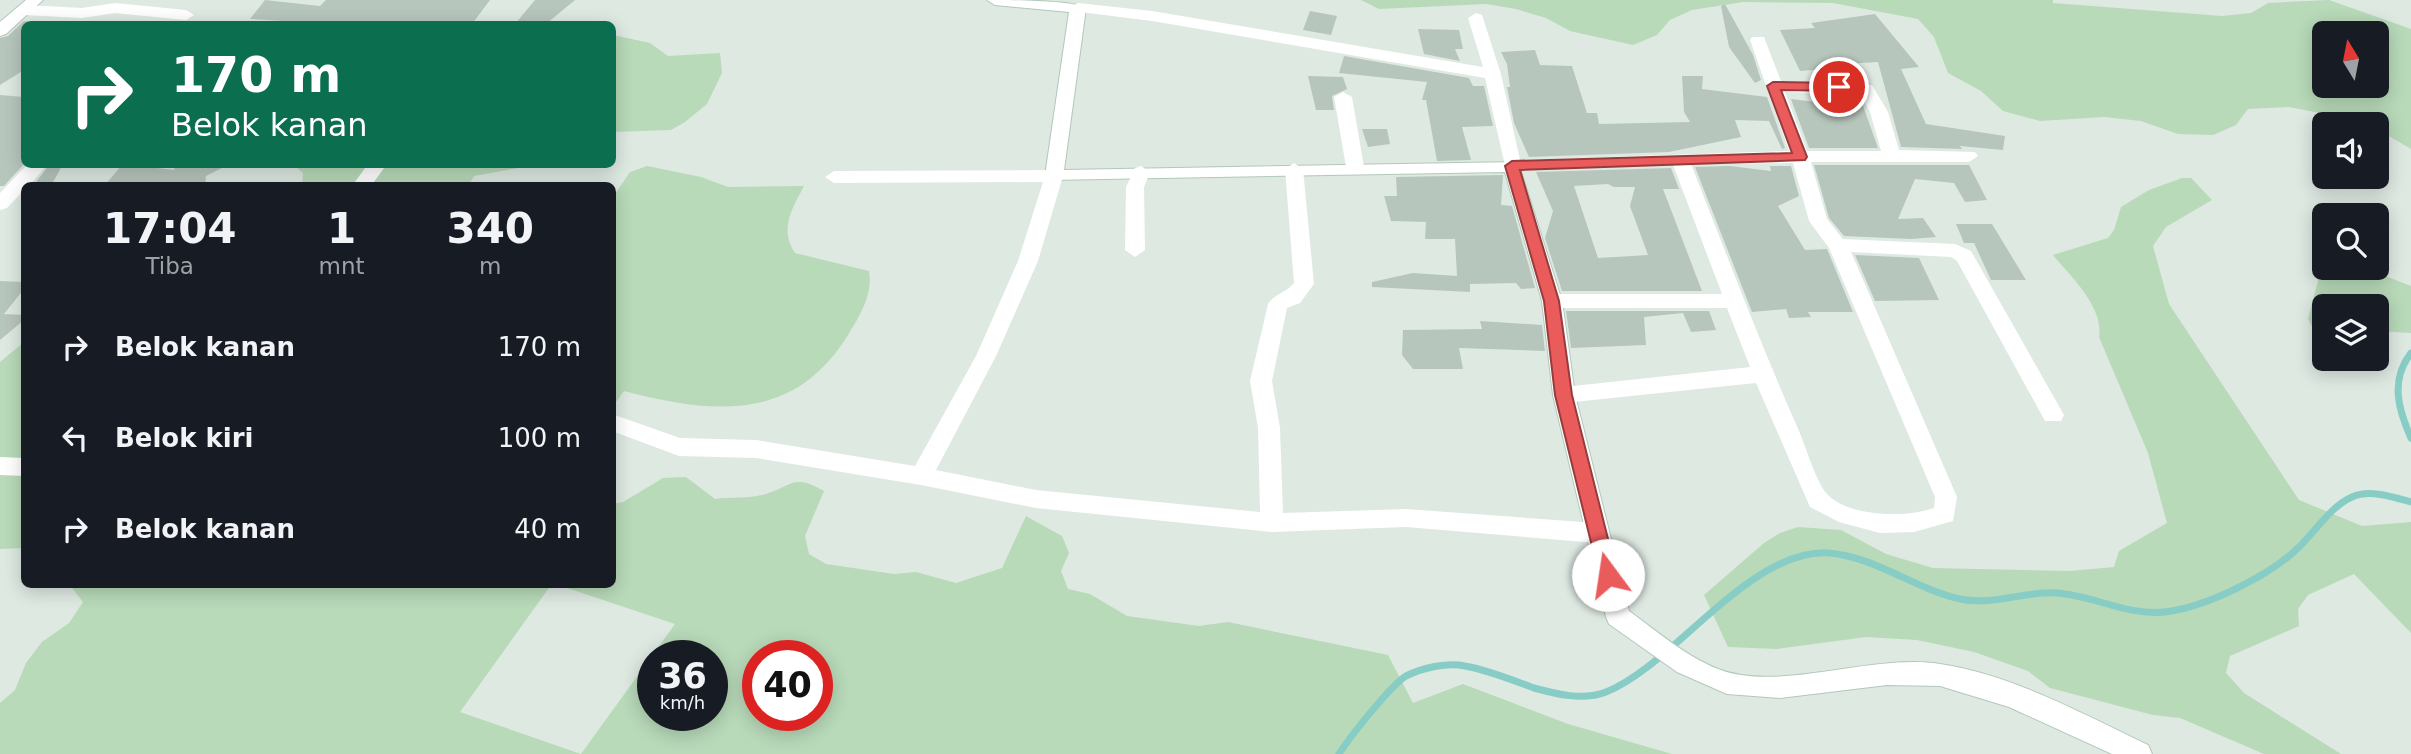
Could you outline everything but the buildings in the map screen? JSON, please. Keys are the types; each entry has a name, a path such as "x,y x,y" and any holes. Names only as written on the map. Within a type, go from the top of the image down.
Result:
{"street":[{"path":"2,28 30,5 82,13 115,8 182,20 201,0"},
{"path":"995,0 1026,1 1152,16 1332,49 1493,74"},
{"path":"921,476 986,356 1028,261 1054,176 1077,8"},
{"path":"1476,18 1493,74 1512,166 1552,301 1563,395 1618,617 1698,670 1725,683 1756,686 1903,672 1941,676 2000,694 2094,732 2139,754"},
{"path":"1679,159 1763,374 1818,500 1835,512 1871,523 1929,522 1945,514 1946,497 1838,245 1818,221 1800,157 1758,40"},
{"path":"1773,86 1866,89 1880,112 1892,156"},
{"path":"1343,97 1355,167"},
{"path":"834,177 1054,176 1355,167 1512,166 1679,159 1969,156"},
{"path":"21,182 35,168"},
{"path":"364,182 375,168"},
{"path":"1272,523 1269,428 1261,381 1278,304 1293,298 1304,284 1294,169"},
{"path":"1135,250 1135,187 1141,172"},
{"path":"0,204 21,182"},
{"path":"1838,245 1955,251 1964,256 2053,415"},
{"path":"1552,301 1734,301"},
{"path":"1563,395 1763,374"},
{"path":"616,423 679,447 756,450 921,476 1036,499 1272,523 1406,518 1597,533"},
{"path":"0,466 21,467"}],"green space":[{"path":"1361,0 2053,0 2053,3 2222,16 2251,13 2268,3 2329,0 2388,21 2312,21 2312,98 2389,98 2389,21 2411,29 2411,149 2389,136 2389,112 2315,112 2289,107 2248,109 2236,125 2213,135 2178,134 2141,121 2104,117 2040,121 2003,111 1981,91 1948,73 1934,37 1918,19 1833,3 1743,2 1692,10 1670,20 1657,35 1633,45 1570,31 1546,18 1486,4 1379,9"},
{"path":"616,36 650,43 668,56 720,53 722,73 707,104 671,130 616,132"},
{"path":"647,166 701,177 728,187 804,186 789,219 788,236 795,253 869,271 869,288 861,312 826,364 803,384 777,397 749,405 719,407 689,404 624,391 616,402 616,193 630,172"},
{"path":"297,168 518,168 474,176 470,182 302,182 303,173"},
{"path":"2182,178 2191,178 2212,200 2166,227 2153,246 2169,304 2299,500 2362,526 2411,522 2411,633 2354,574 2308,595 2298,609 2299,626 2230,656 2226,673 2244,693 2341,754 2264,754 2180,718 2153,715 2050,688 2028,671 1974,652 1917,640 1866,637 1777,649 1728,647 1704,595 1764,543 1780,533 1798,527 1841,530 1886,554 1933,568 2070,571 2114,567 2119,551 2167,523 2148,453 2099,337 2096,315 2085,293 2053,255 2108,238 2114,230 2121,207 2149,190"},
{"path":"2389,277 2411,286 2411,333 2389,332 2389,294 2315,294 2318,280 2389,280"},
{"path":"2312,304 2312,327 2308,319"},
{"path":"21,344 21,548 0,549 0,362"},
{"path":"686,477 715,499 760,496 799,482 824,491 805,536 809,554 826,564 894,574 916,572 956,583 1002,568 1026,516 1062,536 1069,553 1061,571 1068,589 1090,594 1127,616 1199,626 1228,622 1388,655 1413,703 1463,684 1568,724 1672,754 581,754 637,677 637,731 728,731 728,640 663,640 675,624 567,588 616,588 616,503 663,478"},
{"path":"72,588 549,588 460,712 581,754 0,754 0,703 15,690 26,663 42,642 69,623 83,602"}],"waterway":[{"path":"2411,353 2404,363 2398,384 2400,405 2411,438"},
{"path":"1339,754 1399,681 1427,668 1443,665 1465,666 1534,688 1570,696 1606,692 1632,678 1742,588 1770,569 1800,556 1829,553 1863,560 1927,588 1972,601 2056,593 2137,611 2164,612 2217,597 2271,569 2299,547 2337,506 2352,497 2374,494 2411,502"}],"route":[{"path":"1608,575 1563,395 1552,301 1512,166 1800,157 1773,86 1839,87"}]}
